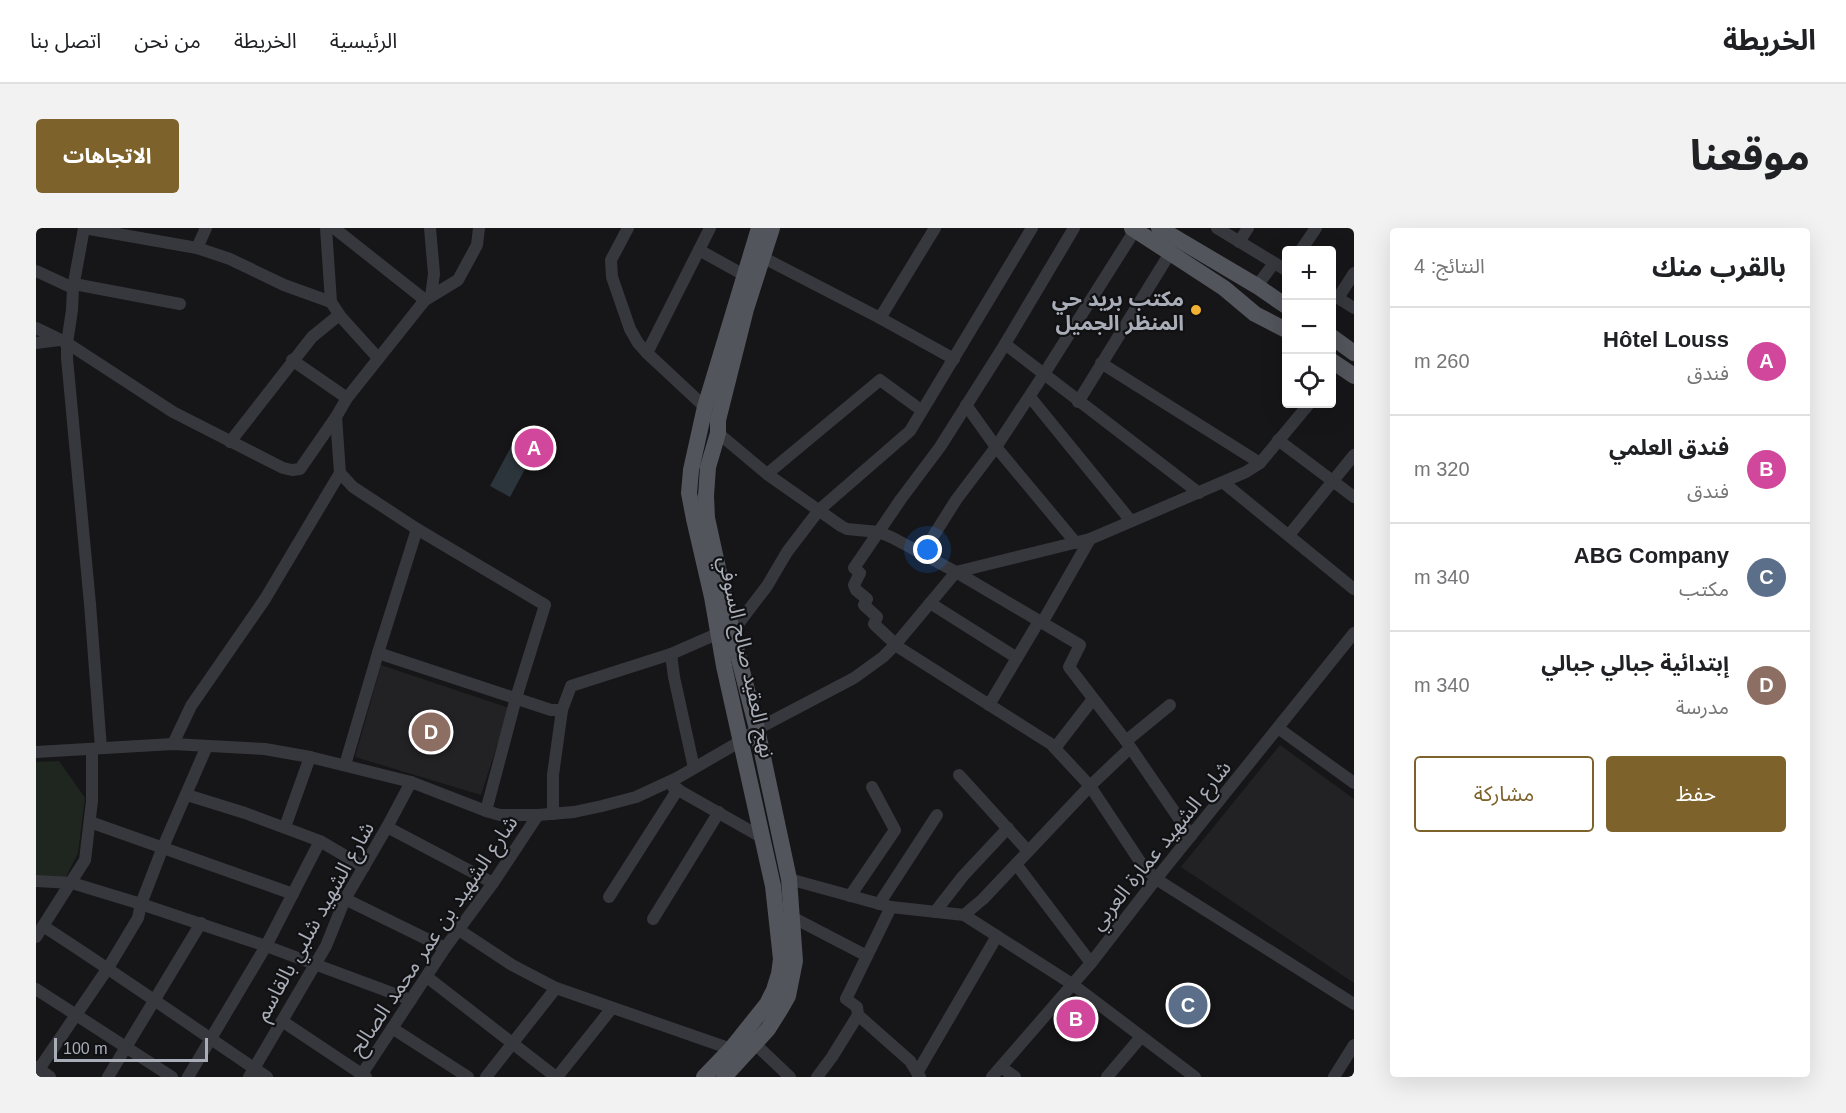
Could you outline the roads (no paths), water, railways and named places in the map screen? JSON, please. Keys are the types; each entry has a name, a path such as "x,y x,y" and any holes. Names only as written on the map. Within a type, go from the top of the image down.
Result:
{"main road":[{"name":"نهج العقيد صالح السوفي","path":"724,1077 768,1029 788,996 795,961 789,879 757,729 725,632 689,493 690,470 705,407 759,228"},
{"name":"نهج العقيد صالح السوفي","path":"704,1077 731,1049 767,1004 780,974 779,930 773,886 724,666 725,632 707,518 706,495 708,467 718,433 718,420 746,309 772,228"},
{"path":"1159,228 1255,314 1282,328"},
{"path":"1134,229 1175,240 1282,303"},
{"path":"1336,340 1354,353"}],"street":[{"path":"267,1077 251,1073 209,1039 108,968 40,932 85,860 96,748 90,604 64,341 72,309 73,286 84,228 197,248 230,259 284,285 331,302"},
{"path":"197,248 206,228"},
{"path":"326,228 331,302 339,315 378,358"},
{"path":"334,228 428,298"},
{"path":"428,298 434,274 430,228"},
{"path":"36,328 64,341 173,412 283,468 297,470 300,469 347,398 428,298 458,280 477,245 480,228"},
{"path":"628,228 611,260 612,277 630,329 647,353 705,407"},
{"path":"647,353 710,228"},
{"path":"880,318 935,228"},
{"path":"553,814 553,776 562,710 572,686 671,654 725,632 767,586 787,552 819,510 910,431 1032,228"},
{"path":"1074,228 940,447 854,568 860,573 854,585 856,590 867,599 864,605 877,617 874,624 895,645 1015,723 1039,735 1055,748 1090,786 1141,863 1156,879 1354,1004"},
{"path":"1217,228 1282,267"},
{"path":"1239,242 1248,228"},
{"path":"1304,246 1316,228"},
{"path":"922,554 956,500 1030,397 1134,229"},
{"path":"1077,402 1175,240"},
{"path":"699,250 744,274"},
{"path":"762,257 954,359"},
{"path":"1257,286 1274,263"},
{"path":"36,271 73,286 180,304"},
{"path":"1336,295 1354,273"},
{"path":"1336,297 1354,308"},
{"path":"230,442 292,360 312,337 339,315"},
{"path":"36,343 64,341"},
{"path":"1005,344 1077,402 1199,493"},
{"path":"292,360 347,398"},
{"path":"1101,363 1260,463"},
{"path":"767,474 880,380 921,410"},
{"path":"1030,397 1131,521"},
{"path":"966,405 996,447 1076,543"},
{"path":"36,752 172,744 265,749 310,757 411,782 500,815 574,812 636,797 694,768 757,729 854,678 883,657 895,645 956,572 1090,539 1224,483 1260,463 1306,408"},
{"path":"172,744 192,706 265,599 340,473 336,417"},
{"path":"718,433 767,474 847,529 879,532 956,572 1080,645 1069,667 1128,744 1191,836"},
{"path":"1278,440 1354,497"},
{"path":"1289,535 1354,455"},
{"path":"340,473 352,487 417,529 545,605 516,698 486,811"},
{"path":"1224,483 1354,589"},
{"path":"345,765 417,529"},
{"path":"989,705 1090,539"},
{"path":"930,603 1017,658"},
{"name":"شارع الشهيد عمارة العربي","path":"992,1077 1091,963 1354,633"},
{"path":"378,652 550,710 562,710"},
{"path":"671,654 694,768"},
{"path":"1055,748 1093,699"},
{"path":"964,915 983,899 1128,744 1170,705"},
{"path":"1278,728 1354,783"},
{"path":"50,1077 38,1068 77,1015 138,918 141,904 207,746"},
{"path":"285,827 310,757"},
{"path":"958,775 1028,851"},
{"name":"شارع الشهيد شلبي بالقاسم","path":"251,1073 316,965 334,930 345,899 411,782"},
{"path":"666,783 763,838"},
{"path":"850,896 895,830 872,787"},
{"path":"609,897 678,789"},
{"path":"187,795 320,841 364,867"},
{"path":"653,920 718,813"},
{"name":"شارع الشهيد بن عمر محمد الصالح","path":"363,1076 445,948 538,815"},
{"path":"818,1077 858,1015 857,1007 846,999 867,956 885,906 937,815"},
{"path":"90,822 293,894"},
{"path":"387,827 492,883"},
{"path":"935,912 963,876 1008,828"},
{"path":"188,1077 266,946 320,841"},
{"path":"1016,864 1091,963"},
{"path":"789,879 885,906 964,915 1072,984 1195,1077"},
{"path":"36,881 72,883 201,923 411,1000"},
{"path":"345,899 445,948"},
{"path":"792,917 867,956"},
{"path":"108,1077 201,923"},
{"path":"459,930 512,965 556,988 731,1049"},
{"path":"918,1075 997,936"},
{"path":"427,977 556,1077 612,1008"},
{"path":"486,1077 556,988"},
{"path":"36,989 172,1077"},
{"path":"858,1015 910,1061 918,1075"},
{"path":"282,1021 363,1076"},
{"path":"392,1028 468,1077"},
{"path":"1107,1077 1141,1037"},
{"path":"755,1044 790,1077"},
{"path":"1334,1077 1354,1045"},
{"path":"1001,1067 1015,1077"}],"place":[{"name":"مكتب بريد حي المنظر الجميل","path":"1196,310"},
{"name":"Hôtel Louss","path":"534,448"},
{"name":"إبتدائية جبالي جبالي","path":"431,732"},
{"name":"ABG Company","path":"1188,1005"},
{"name":"فندق العلمي","path":"1076,1019"}]}
